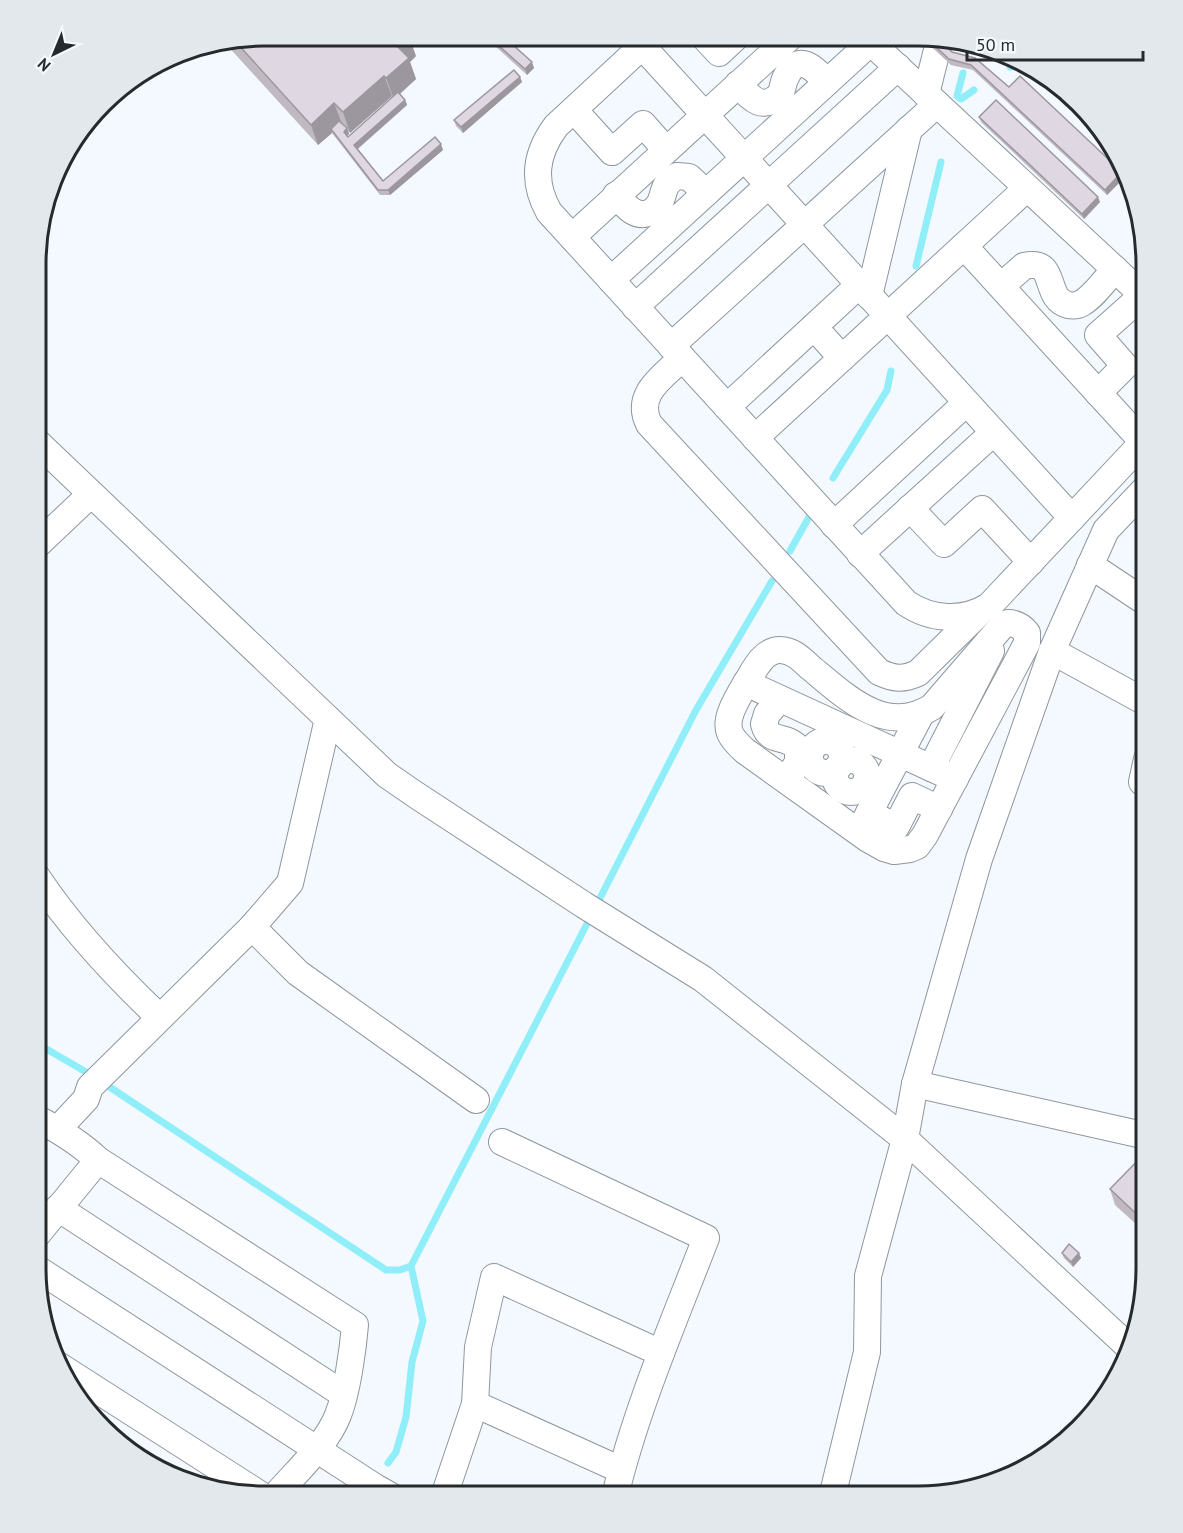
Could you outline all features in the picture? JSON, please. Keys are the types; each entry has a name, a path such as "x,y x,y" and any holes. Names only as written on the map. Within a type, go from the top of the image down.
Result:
{"street":[{"path":"643,46 549,135 538,159 537,173 538,187 549,212 893,590 914,608 944,617 980,612"},
{"path":"650,46 704,115 1072,518"},
{"path":"712,46 719,53 726,46"},
{"path":"572,237 738,84 771,46"},
{"path":"611,280 827,82 862,46"},
{"path":"875,46 1136,289"},
{"path":"939,47 932,99 909,129 804,225 676,352 647,395 644,405 649,424 879,672 897,679 918,673 980,612 1000,596 1136,450"},
{"path":"738,84 753,100 762,103 769,102 780,95 786,76 796,66 804,64 811,66 827,82"},
{"path":"635,307 898,67"},
{"path":"574,110 612,152 643,124 666,150"},
{"path":"726,407 814,327 864,290 909,129"},
{"path":"616,195 633,212 644,214 658,206 666,184 677,176 689,177 706,193"},
{"path":"755,438 1027,188"},
{"path":"964,246 1098,393 1136,431"},
{"path":"1001,286 1024,266 1038,266 1049,275 1057,299 1062,303 1075,306 1086,300 1115,269"},
{"path":"1098,393 1125,366 1098,335 1136,304"},
{"path":"814,327 842,358"},
{"path":"834,525 966,403"},
{"path":"860,554 993,433"},
{"path":"46,451 387,775 584,905 704,979 905,1139 1124,1342"},
{"path":"46,536 91,494"},
{"path":"835,1486 867,1352 868,1276 905,1139 915,1084 979,859 1052,651 1106,530 1136,499"},
{"path":"910,508 944,544 982,509 1031,562"},
{"path":"1090,565 1136,596"},
{"path":"1014,623 1024,629 1027,633 1027,642 921,842 910,849 894,851 884,848 864,823 827,810 746,751 731,738 728,720 760,660 773,651 780,650 798,656 847,698 869,711 895,717 905,717 922,712 937,701 952,681 1005,624 1014,623"},
{"path":"931,768 1005,624"},
{"path":"1052,651 1136,697"},
{"path":"744,687 780,699 955,779"},
{"path":"780,699 767,714 764,724 767,732 774,738 788,739 798,748 798,762 785,779"},
{"path":"864,823 922,712"},
{"path":"284,1486 317,1448 339,1415 353,1347 355,1325 98,1160 83,1146 47,1124 86,1099 98,1079 252,927 290,883 328,719"},
{"path":"785,779 832,775 827,810"},
{"path":"46,891 86,942 157,1015 156,1021"},
{"path":"252,927 298,973 476,1100"},
{"path":"915,1084 1136,1134"},
{"path":"502,1142 706,1238 661,1353 617,1486"},
{"path":"46,1223 98,1160"},
{"path":"58,1208 343,1394"},
{"path":"46,1275 374,1486"},
{"path":"447,1486 475,1404 477,1347 494,1276 661,1353"},
{"path":"75,1376 247,1486"},
{"path":"475,1404 621,1470"}],"building":[{"path":"397,46 409,58 386,78 384,76 343,112 334,103 311,125 241,48"},
{"path":"499,46 514,46 532,62 525,69"},
{"path":"936,47 948,48 952,52 975,58 1009,87 1020,76 1109,160 1118,176 1105,190 971,65 949,59"},
{"path":"514,70 520,77 461,127 454,120"},
{"path":"398,92 405,100 354,145 383,181 435,137 441,144 388,190 378,190 331,129 339,121 347,128 344,132 348,137"},
{"path":"996,100 1098,197 1082,214 979,117"},
{"path":"1136,1162 1136,1214 1110,1189"},
{"path":"1069,1244 1079,1253 1071,1262 1062,1253"}],"waterway":[{"path":"963,73 957,96 961,99 974,90"},
{"path":"916,266 941,162"},
{"path":"833,478 887,390 891,371"},
{"path":"790,551 809,517"},
{"path":"596,906 696,710 772,581"},
{"path":"102,1082 386,1270 400,1270 411,1266 591,916"},
{"path":"46,1049 93,1076"},
{"path":"388,1463 396,1452 406,1417 412,1362 423,1321 411,1266"}]}
